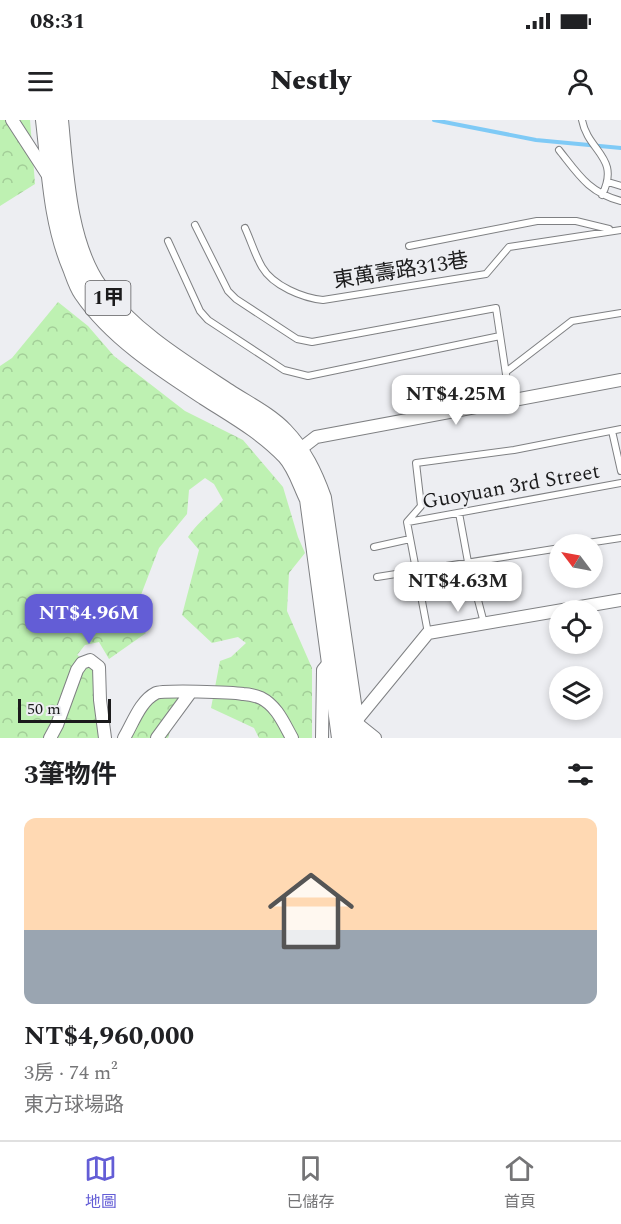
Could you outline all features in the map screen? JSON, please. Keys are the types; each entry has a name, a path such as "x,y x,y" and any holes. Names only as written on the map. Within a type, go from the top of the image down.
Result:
{"main road":[{"name":"1甲","path":"45,120 71,222 83,256 97,285 126,320 282,430 293,454 314,475 322,498 338,658 349,730"},
{"name":"1甲","path":"58,178 59,120"}],"street":[{"path":"12,120 58,178"},
{"path":"293,454 316,437 621,380"},
{"path":"375,738 349,730 428,633 621,600"},
{"path":"322,738 322,670 338,658"},
{"path":"50,738 77,670 82,663 90,660 99,667 105,738"},
{"path":"124,738 139,711 154,693 163,690 244,694 260,698 277,712 292,738"},
{"path":"157,738 189,693"}],"lane":[{"path":"582,120 583,128 607,164 608,183 602,195"},
{"path":"559,150 584,182 602,195 621,201"},
{"path":"608,183 621,186"},
{"path":"409,246 537,221 576,221 613,230"},
{"path":"195,225 228,291 297,339 312,342 496,308 510,401"},
{"name":"東萬壽路313巷","path":"245,228 263,269 285,288 308,299 323,300 486,274 509,248 621,230"},
{"path":"168,241 200,311 208,320 284,370 308,376 500,336"},
{"path":"507,371 572,321 621,313"},
{"path":"428,633 407,522 421,506 416,463 514,450 621,429"},
{"path":"612,430 621,471"},
{"name":"Guoyuan 3rd Street","path":"407,522 621,483"},
{"path":"459,513 468,562 484,623"},
{"path":"603,541 621,538"},
{"name":"Guoyuan 3rd Street","path":"374,547 410,539"},
{"path":"377,577 549,550"}],"green space":[{"path":"0,120 30,120 35,184 0,206"},
{"path":"58,302 88,326 114,356 185,411 243,440 283,487 305,553 289,573 287,611 312,668 312,738 259,738 254,728 211,708 220,661 231,657 246,643 238,637 212,643 182,615 199,550 188,537 223,500 214,484 205,478 189,490 187,514 159,548 139,600 133,622 146,633 109,659 99,642 85,645 77,655 95,662 105,738 0,738 0,366 12,358"},
{"path":"182,692 168,738 125,738 147,700"}],"waterway":[{"path":"434,120 536,140 621,148"}]}
